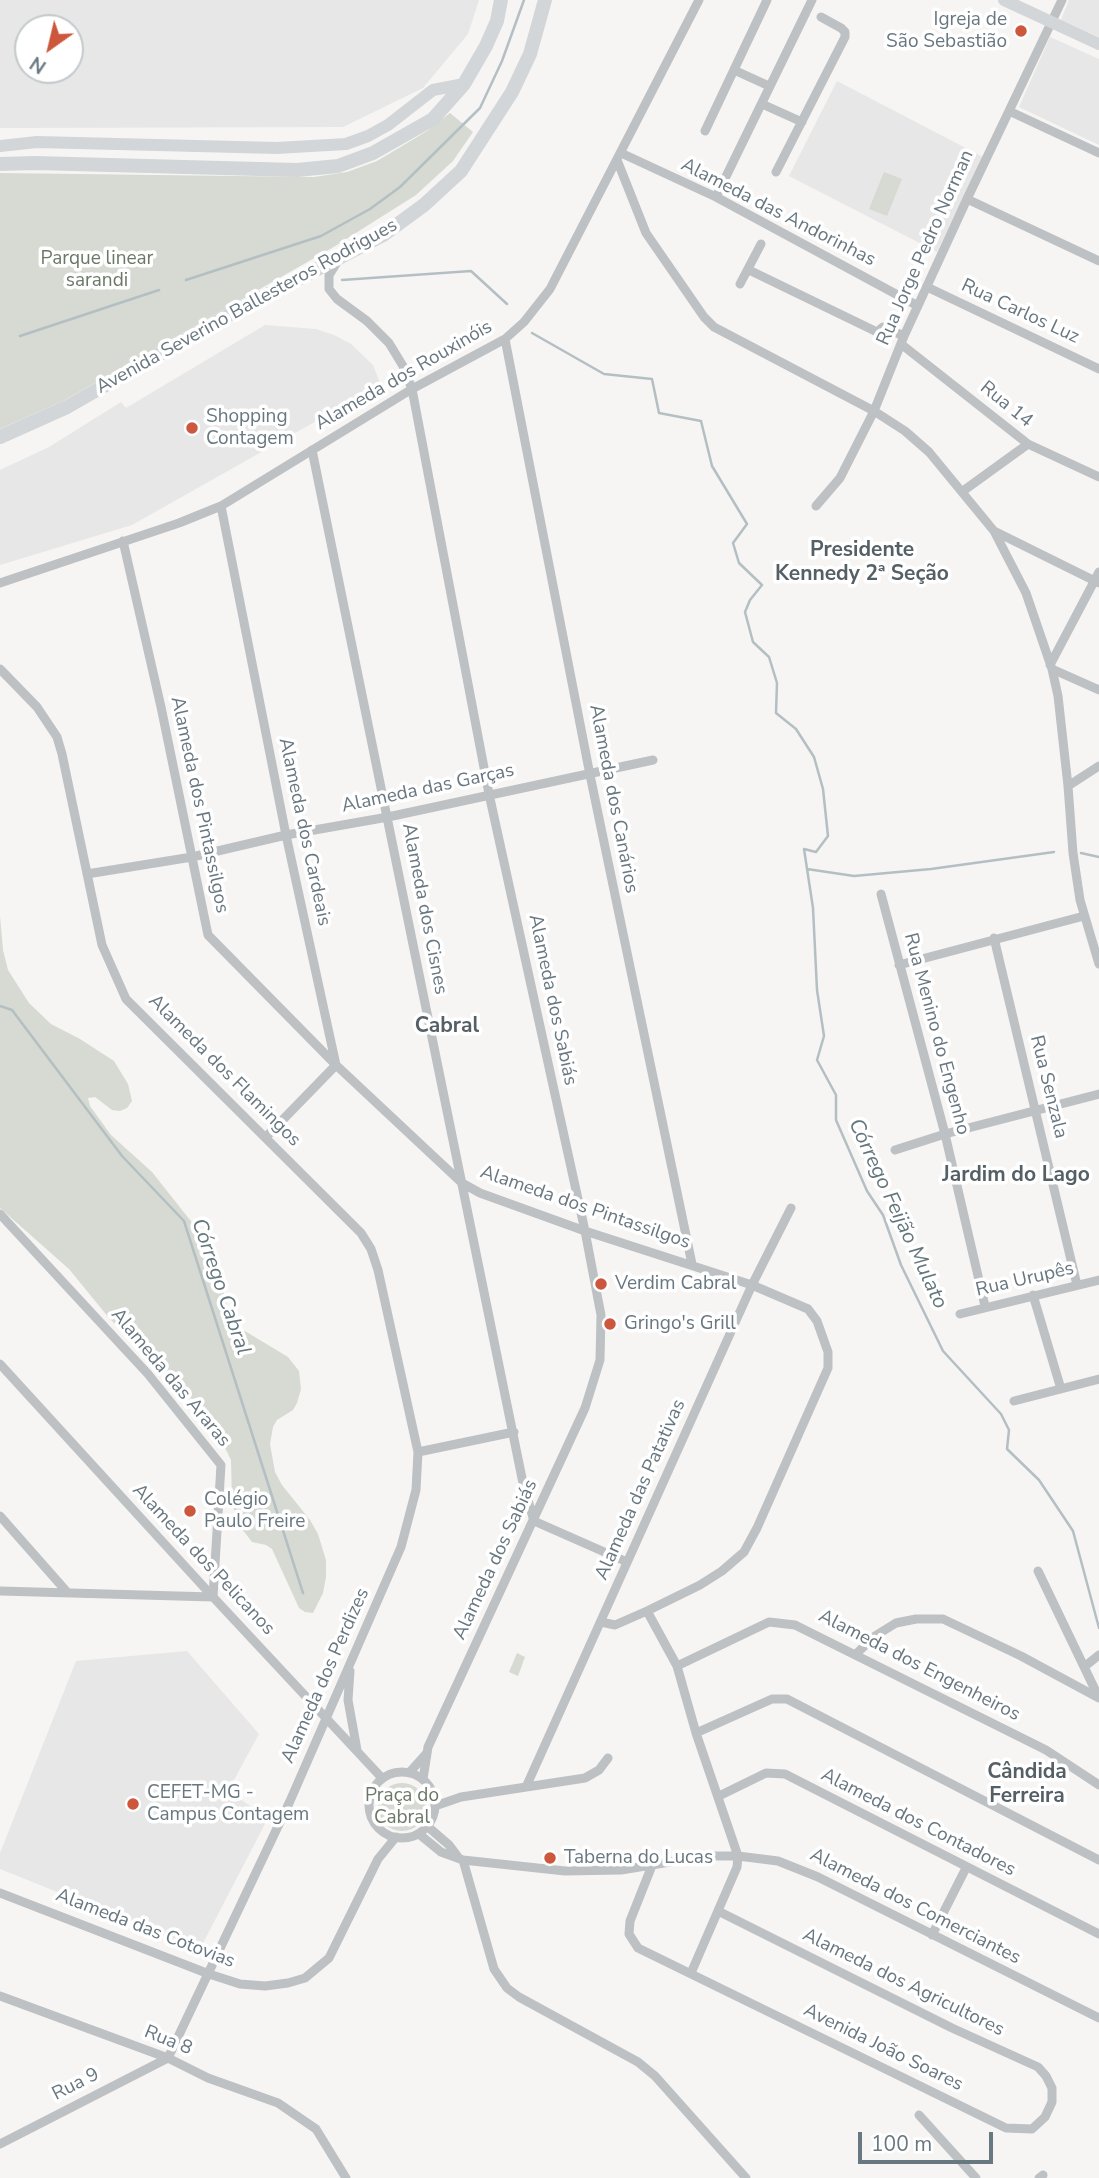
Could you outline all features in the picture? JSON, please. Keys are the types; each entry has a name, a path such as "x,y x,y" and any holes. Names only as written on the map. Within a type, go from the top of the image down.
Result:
{"main road":[{"path":"0,164 297,170 338,166 373,153 433,119 464,84 486,46 501,0"},
{"name":"Avenida Severino Ballesteros Rodrigues","path":"0,437 67,407 232,313 383,235 424,205 461,171 517,82 530,54 545,0"}],"street":[{"name":"Alameda dos Rouxinóis","path":"1,583 179,523 221,506 412,390 505,339 524,322 550,289 699,0"},
{"path":"705,131 768,0"},
{"path":"716,197 813,0"},
{"path":"1004,0 1099,44"},
{"name":"Rua Jorge Pedro Norman","path":"816,506 839,478 874,411 918,306 1062,0"},
{"path":"776,172 845,37 841,28 821,17"},
{"path":"734,70 769,86"},
{"path":"0,146 37,142 277,148 346,144 388,125 433,90 464,84"},
{"path":"762,104 802,122"},
{"path":"1009,111 1099,153"},
{"path":"619,157 646,233 704,317 714,327 905,430 929,452 994,531 1027,593 1051,667 1058,696 1073,853 1084,916 1096,940 1099,964"},
{"name":"Alameda das Andorinhas","path":"619,157 716,197 918,306"},
{"path":"967,199 1099,261"},
{"path":"740,284 761,244"},
{"name":"Alameda dos Sabiás","path":"340,258 329,275 329,289 389,344 403,366 412,390 489,794 601,1315 600,1360 585,1408 425,1754 409,1773"},
{"path":"749,270 877,332 883,327 903,340"},
{"name":"Rua Carlos Luz","path":"927,287 1099,369"},
{"name":"Alameda dos Canários","path":"505,339 590,775 691,1264"},
{"name":"Rua 14","path":"903,340 1028,444 1099,477"},
{"path":"963,491 1028,444"},
{"name":"Alameda dos Cisnes","path":"312,450 523,1483 534,1521"},
{"name":"Alameda dos Cardeais","path":"221,506 286,835 337,1065"},
{"path":"994,531 1098,579 1051,667"},
{"name":"Alameda dos Pintassilgos","path":"122,541 161,707 208,935 337,1065 462,1183 480,1194 585,1231 752,1285 808,1309 817,1321 828,1352 828,1368 744,1552 700,1585 647,1611 615,1625 601,1622"},
{"path":"1051,667 1099,690"},
{"name":"Alameda dos Flamingos","path":"0,669 37,707 57,737 102,945 126,999 361,1233 371,1249 418,1452"},
{"name":"Alameda das Garças","path":"87,874 192,857 286,835 388,817 653,760"},
{"path":"1068,786 1099,766"},
{"name":"Rua Menino do Engenho","path":"881,894 945,1134 985,1306"},
{"path":"899,965 1084,916"},
{"name":"Rua Senzala","path":"994,938 1077,1285"},
{"path":"266,1137 337,1065"},
{"path":"895,1150 945,1134 1099,1094"},
{"name":"Alameda das Patativas","path":"526,1787 752,1285 791,1208"},
{"name":"Alameda das Araras","path":"0,1214 148,1374 221,1465 213,1598"},
{"name":"Rua Urupês","path":"960,1314 1099,1280"},
{"path":"1033,1296 1061,1389"},
{"name":"Alameda dos Pelicanos","path":"0,1364 213,1598 382,1777"},
{"path":"1014,1401 1099,1379"},
{"path":"418,1452 514,1433"},
{"name":"Alameda dos Perdizes","path":"168,2058 326,1719 401,1547 416,1490 418,1452"},
{"path":"0,1516 67,1592"},
{"path":"534,1521 627,1562"},
{"path":"1038,1571 1099,1698"},
{"path":"0,1591 213,1598"},
{"path":"647,1611 677,1666 738,1856 737,1867 691,1973 638,1948 629,1934 630,1921 653,1863"},
{"path":"856,1654 875,1636 896,1623 916,1619 943,1619 1021,1656 1099,1698"},
{"name":"Alameda dos Engenheiros","path":"677,1666 769,1622 786,1622 804,1628 1046,1750 1099,1785"},
{"path":"1084,1667 1099,1655"},
{"path":"350,1665 348,1700 357,1752"},
{"path":"696,1732 772,1699 787,1699 1099,1860"},
{"name":"Alameda dos Sabiás","path":"423,1779 425,1754"},
{"path":"435,1806 461,1797 585,1778 599,1770 608,1758"},
{"path":"395,1772 409,1773 423,1779 432,1794 434,1815 419,1834 404,1839 396,1838 382,1832 371,1819 368,1809 372,1790 382,1777 395,1772"},
{"name":"Alameda dos Contadores","path":"719,1796 766,1773 785,1774 1099,1934"},
{"path":"432,1794 461,1797"},
{"path":"427,1826 460,1858 494,1969 507,1988 638,2062 655,2076 746,2178"},
{"name":"Alameda das Cotovias","path":"378,1859 382,1832"},
{"name":"Alameda dos Comerciantes","path":"419,1834 441,1852 460,1858 590,1871 621,1870 706,1856 758,1857 798,1867 1099,2018"},
{"name":"Alameda das Cotovias","path":"0,1893 240,1984 265,1986 288,1983 305,1978 329,1958 378,1859 396,1838"},
{"path":"932,1935 966,1868"},
{"name":"Alameda dos Agricultores","path":"718,1911 952,2028 1038,2067 1052,2088 1052,2102"},
{"name":"Avenida João Soares","path":"691,1973 1006,2128 1032,2129 1045,2117 1052,2102"},
{"name":"Rua 8","path":"0,1996 168,2058 208,2078 278,2103 316,2129 346,2178"},
{"name":"Rua 9","path":"0,2144 168,2058"},
{"path":"919,2115 976,2178"}],"shaded area":[{"path":"0,0 479,0 468,34 423,88 343,127 0,128"},
{"path":"1069,0 1099,0 1099,37 1061,20"},
{"path":"1050,37 1099,59 1099,145 1019,107"},
{"path":"837,81 983,157 937,252 789,176"},
{"name":"Shopping Contagem","path":"265,325 316,329 351,344 373,365 383,391 359,397 132,525 0,565 0,470 49,447 121,402 126,408"},
{"name":"CEFET-MG - Campus Contagem","path":"187,1651 259,1734 228,1791 268,1818 200,1949 0,1869 0,1853 76,1661"}],"green space":[{"name":"Parque linear sarandi","path":"450,113 473,132 453,161 416,195 332,248 63,401 0,429 0,173 314,177 347,172 377,161 427,131"},
{"path":"884,172 902,179 887,216 869,209"},
{"path":"0,916 8,970 29,1003 51,1024 114,1061 128,1084 132,1101 127,1108 112,1110 95,1097 88,1098 90,1106 111,1135 152,1172 198,1230 221,1279 230,1322 288,1357 299,1371 301,1389 297,1403 293,1410 277,1420 270,1444 275,1472 310,1520 318,1534 326,1560 323,1593 313,1613 299,1608 272,1549 252,1542 239,1525 232,1503 231,1460 217,1431 199,1406 109,1318 69,1269 0,1208"},
{"path":"517,1653 525,1657 518,1676 509,1672"},
{"name":"Praça do Cabral","path":"402,1783 419,1790 426,1807 419,1824 402,1831 385,1824 378,1807 385,1790"}],"waterway":[{"name":"Córrego Feijão Mulato","path":"186,280 321,236 370,209 400,187 480,108 502,61 524,0"},
{"name":"Córrego Feijão Mulato","path":"342,280 471,271 507,304"},
{"path":"20,336 159,290"},
{"name":"Córrego Feijão Mulato","path":"532,333 604,374 652,379 659,413 701,421 712,466 747,524 733,543 739,563 762,585 750,600 745,612 753,642 769,657 777,683 776,713 796,729 814,757 823,789 828,836 816,852 804,849 813,908 817,990 824,1036 817,1060 836,1095 836,1120 867,1191 883,1215 901,1265 943,1351 1001,1414 1009,1430 1007,1449 1039,1480 1073,1531 1099,1628"},
{"path":"807,869 854,876 931,869 1054,852"},
{"path":"1081,853 1099,857"},
{"name":"Córrego Cabral","path":"0,1006 12,1010 122,1156 184,1221 303,1593"}],"place":[{"name":"Igreja de São Sebastião","path":"1021,31"},
{"name":"Shopping Contagem","path":"192,428"},
{"name":"Verdim Cabral","path":"601,1284"},
{"name":"Gringo's Grill","path":"610,1324"},
{"name":"Colégio Paulo Freire","path":"190,1511"},
{"name":"CEFET-MG - Campus Contagem","path":"133,1804"},
{"name":"Taberna do Lucas","path":"550,1858"}],"district":[{"name":"Presidente Kennedy 2ª Seção","path":"862,563"},
{"name":"Cabral","path":"447,1027"},
{"name":"Jardim do Lago","path":"1016,1176"},
{"name":"Cândida Ferreira","path":"1027,1785"}]}
